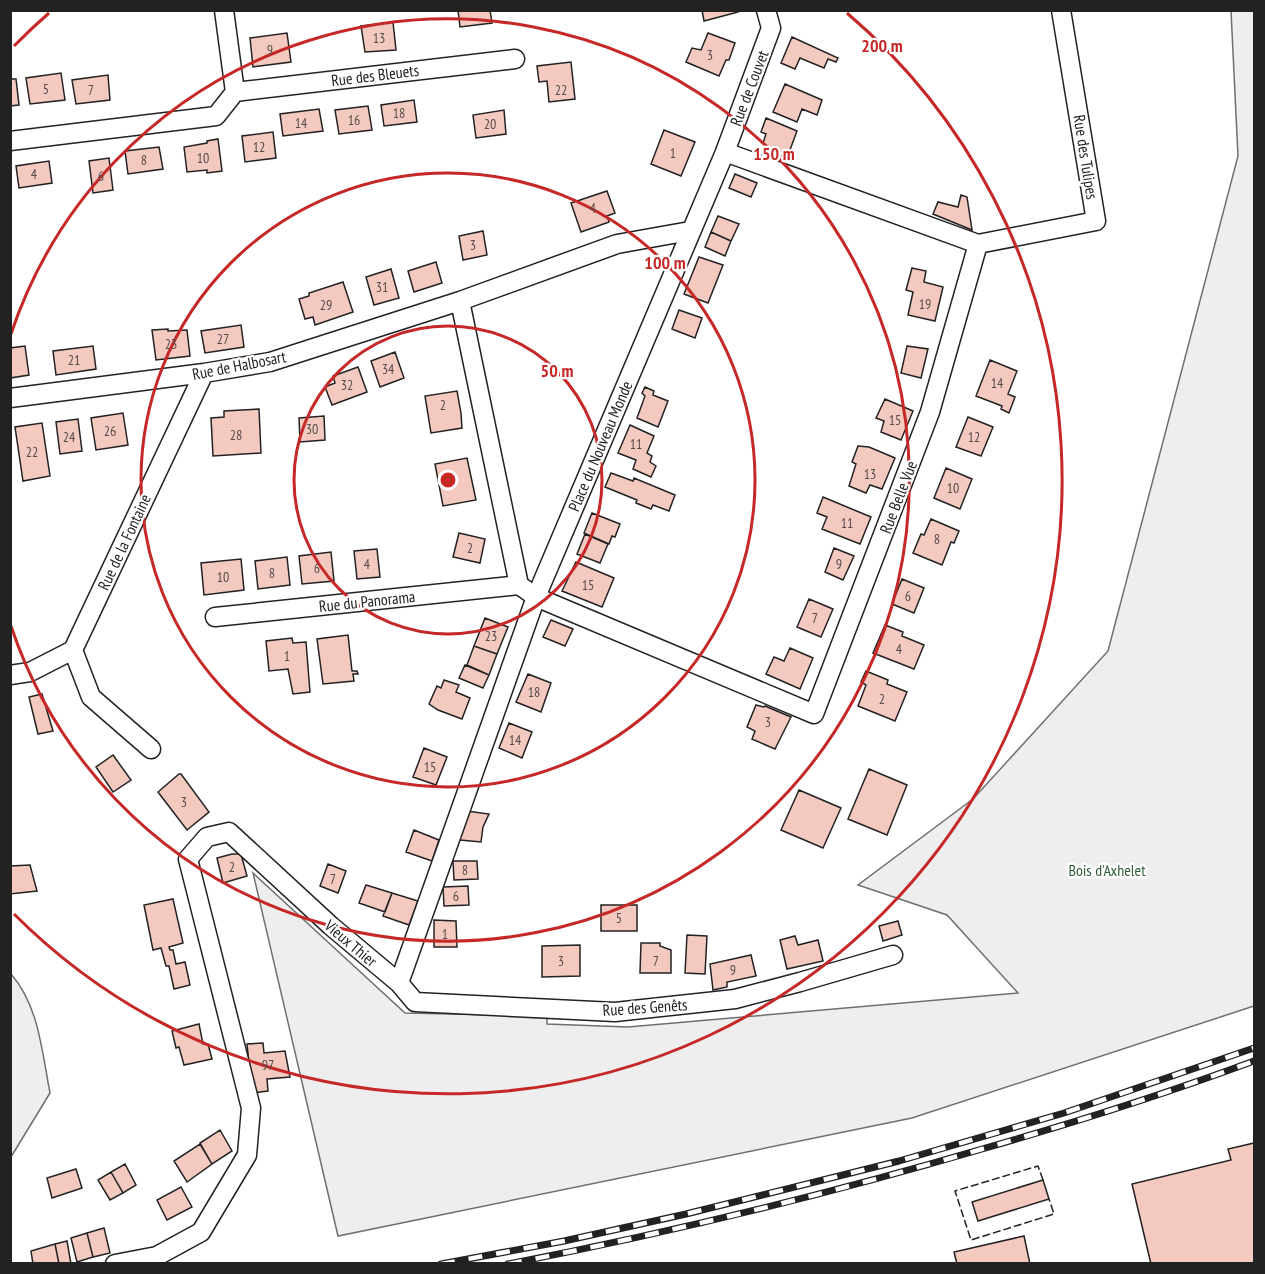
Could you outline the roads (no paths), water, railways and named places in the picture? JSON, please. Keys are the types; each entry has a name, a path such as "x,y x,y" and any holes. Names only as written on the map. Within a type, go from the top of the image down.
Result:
{"street":[{"path":"10,141 216,116 235,92 224,10"},
{"name":"Rue de Couvet","path":"690,231 725,152 771,28 766,10"},
{"name":"Rue des Tulipes","path":"978,244 1096,221 1061,10"},
{"name":"Rue des Bleuets","path":"235,92 515,59"},
{"path":"725,152 978,244"},
{"path":"399,983 536,597 519,585 460,301 617,244 690,231"},
{"name":"Place du Nouveau Monde","path":"536,597 690,231"},
{"name":"Rue Belle Vue","path":"536,597 814,714 930,412 978,244"},
{"name":"Rue de Halbosart","path":"10,398 204,373 270,362 460,301"},
{"name":"Rue de la Fontaine","path":"73,650 204,373"},
{"name":"Rue du Panorama","path":"215,617 519,585"},
{"path":"10,675 30,672 73,650 92,697 151,749"},
{"name":"Vieux Thier","path":"115,1263 157,1256 201,1232 247,1155 251,1108 188,859 207,837 229,832 331,926 399,983"},
{"name":"Rue des Genêts","path":"399,983 415,1002 615,1012 735,999 893,955"}],"railway":[{"path":"441,1264 564,1241 686,1214 899,1161 1064,1113 1254,1048"},
{"path":"508,1264 687,1226 864,1182 1085,1118 1254,1061"}],"park label":[{"name":"Bois d'Axhelet","path":"1107,870"}]}
